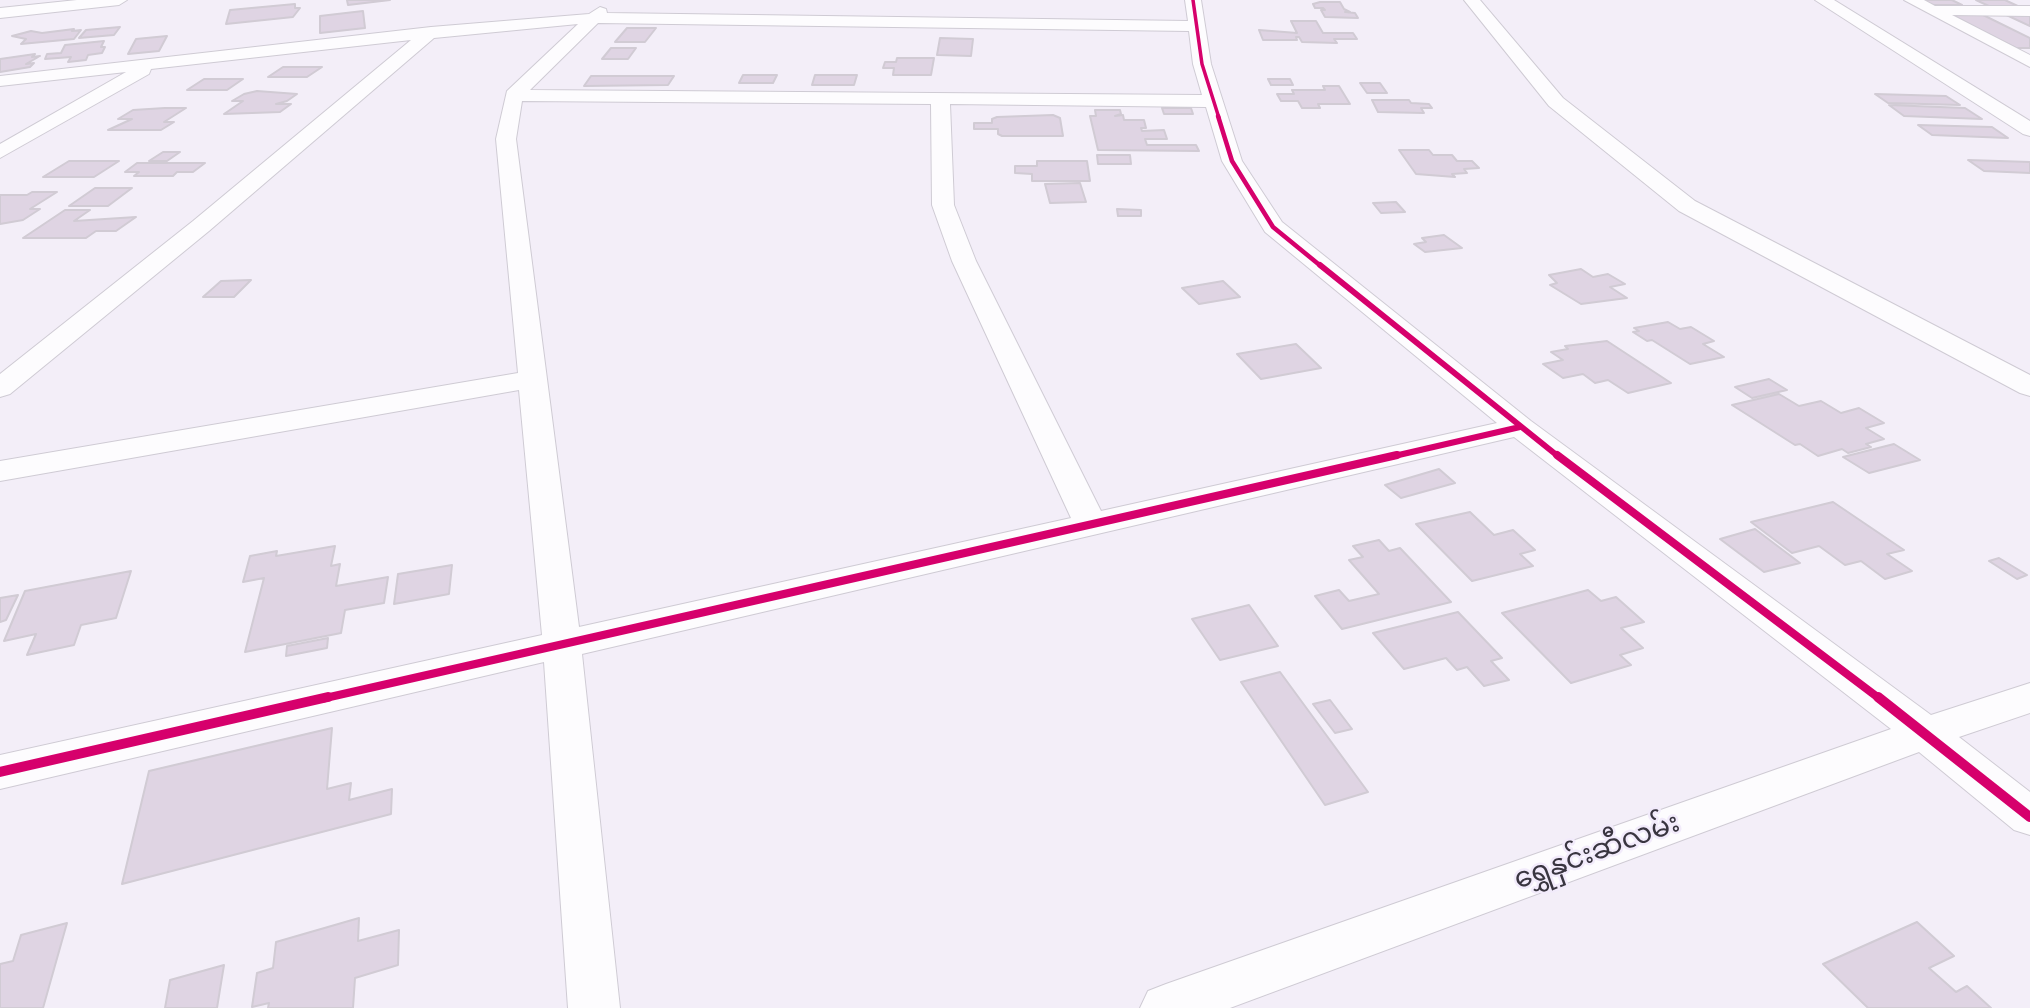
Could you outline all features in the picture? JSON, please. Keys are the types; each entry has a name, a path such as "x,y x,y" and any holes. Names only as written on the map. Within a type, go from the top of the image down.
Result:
{"street":[{"path":"0,13 119,0"},
{"path":"1472,0 1556,102 1687,206 2030,387"},
{"path":"1824,0 2030,130"},
{"path":"1912,0 2030,62"},
{"path":"2019,0 2030,5"},
{"path":"594,1008 562,645 506,139 514,95 603,9"},
{"path":"0,81 430,33 603,9 1194,13 1202,64 1232,161 1273,227 1520,426 1925,733 2030,817"},
{"path":"1931,10 2030,12"},
{"path":"0,388 201,226 430,33"},
{"path":"2011,52 2030,53"},
{"path":"0,152 155,63"},
{"path":"514,95 1213,101"},
{"path":"940,99 943,205 964,261 1091,524"},
{"path":"1986,101 2030,107"},
{"path":"0,471 533,379"},
{"path":"0,772 1520,426"},
{"name":"ရွှေနှင်းဆီလမ်း","path":"1166,1008 1925,733 2030,698"}],"building":[{"path":"347,0 390,0 348,5"},
{"path":"1922,0 1952,0 1962,5 1932,5"},
{"path":"1976,0 2005,0 2022,8 1991,7"},
{"path":"1340,2 1344,9 1350,12 1345,12 1355,13 1358,18 1325,17 1321,10 1325,10 1315,8 1313,4"},
{"path":"295,4 295,8 300,8 293,17 226,24 230,10"},
{"path":"363,11 365,28 320,33 320,16"},
{"path":"1944,12 1977,12 2030,38 2030,48 2016,48"},
{"path":"2000,12 2030,13 2030,26"},
{"path":"1291,21 1316,21 1323,33 1353,33 1357,39 1334,39 1337,43 1302,42 1299,37 1296,37 1297,40 1263,40 1259,30 1297,33"},
{"path":"120,27 114,35 79,38 86,30"},
{"path":"627,28 656,28 645,42 615,42"},
{"path":"74,29 72,31 81,30 74,39 21,44 26,39 12,36 31,31 42,33"},
{"path":"167,36 159,51 128,54 136,39"},
{"path":"940,38 973,39 971,56 937,55"},
{"path":"104,41 102,53 88,55 86,60 68,62 71,57 45,59 47,54 61,53 65,45"},
{"path":"611,48 636,48 628,59 602,59"},
{"path":"35,54 32,57 40,56 26,64 34,63 30,67 0,72 0,59"},
{"path":"897,58 934,58 931,75 893,75 894,68 883,68 885,62 896,62"},
{"path":"283,67 322,67 307,77 268,77"},
{"path":"743,75 777,75 773,83 739,83"},
{"path":"815,75 857,75 854,85 812,85"},
{"path":"591,76 674,76 668,85 584,86"},
{"path":"204,79 243,79 227,90 187,90"},
{"path":"1268,79 1290,79 1293,85 1271,85"},
{"path":"1360,83 1380,83 1387,93 1367,93"},
{"path":"1323,86 1339,86 1350,104 1318,104 1320,108 1302,108 1298,101 1281,101 1277,94 1294,94 1292,90 1325,90"},
{"path":"257,91 297,94 276,104 291,104 280,112 224,114 243,101 232,101"},
{"path":"1875,94 1946,96 1960,105 1888,103"},
{"path":"1372,100 1409,100 1411,103 1429,104 1432,108 1421,108 1424,113 1378,112"},
{"path":"1889,105 1965,108 1982,119 1904,116"},
{"path":"186,108 164,122 174,122 161,130 108,130 132,119 118,119 133,110"},
{"path":"1162,108 1191,108 1193,114 1164,114"},
{"path":"1095,110 1120,110 1121,114 1115,116 1123,115 1124,120 1144,120 1146,128 1141,128 1142,131 1164,130 1167,139 1145,139 1147,145 1196,145 1199,151 1098,150 1090,116 1096,116"},
{"path":"1053,115 1060,118 1063,136 1002,136 998,134 998,129 974,129 974,123 992,123 992,119 997,117"},
{"path":"1918,125 1992,127 2008,138 1932,135"},
{"path":"1399,150 1429,150 1433,155 1452,155 1457,161 1472,161 1479,168 1464,169 1467,173 1452,174 1455,177 1416,174"},
{"path":"163,152 180,152 167,161 149,161"},
{"path":"1097,155 1130,155 1131,164 1098,164"},
{"path":"1968,160 2030,162 2030,173 1984,171"},
{"path":"69,161 119,161 94,177 43,177"},
{"path":"1037,161 1087,161 1090,181 1032,181 1032,174 1015,173 1015,166 1037,166"},
{"path":"137,163 205,163 193,172 177,172 173,176 134,176 139,172 125,172"},
{"path":"1080,183 1086,202 1050,203 1045,184"},
{"path":"95,188 132,188 108,206 69,206"},
{"path":"32,192 57,192 30,209 40,209 23,220 0,224 0,195 27,195"},
{"path":"1396,202 1405,212 1381,213 1373,203"},
{"path":"1117,209 1141,210 1141,216 1118,216"},
{"path":"65,210 90,210 74,221 136,217 116,231 96,231 86,238 23,238"},
{"path":"1444,235 1462,248 1425,252 1414,244 1426,242 1422,238"},
{"path":"1581,269 1593,277 1608,274 1625,284 1610,287 1627,298 1581,304 1550,285 1557,283 1549,275"},
{"path":"251,280 234,297 203,297 221,281"},
{"path":"1223,281 1240,297 1199,304 1182,288"},
{"path":"1668,322 1680,329 1691,327 1714,341 1703,344 1724,357 1690,364 1652,340 1647,341 1633,332 1639,331 1634,328"},
{"path":"1607,341 1671,383 1628,393 1608,380 1595,383 1583,374 1563,378 1543,364 1563,360 1551,352 1568,349 1565,346"},
{"path":"1296,344 1321,368 1261,379 1237,354"},
{"path":"1769,379 1787,390 1752,398 1735,387"},
{"path":"1779,394 1799,406 1821,401 1841,413 1859,408 1884,423 1866,428 1884,439 1866,444 1871,447 1848,453 1842,449 1818,456 1800,444 1795,445 1732,405"},
{"path":"1894,444 1920,460 1869,473 1843,457"},
{"path":"1439,469 1455,483 1401,498 1385,485"},
{"path":"1833,502 1904,550 1887,554 1912,571 1885,579 1861,561 1845,565 1819,546 1792,553 1751,522"},
{"path":"1470,512 1494,535 1513,530 1535,550 1520,554 1533,566 1472,581 1416,524"},
{"path":"1755,529 1800,563 1764,572 1720,539"},
{"path":"1379,540 1389,551 1400,548 1451,602 1342,629 1315,596 1339,590 1349,601 1379,594 1349,560 1363,557 1353,546"},
{"path":"335,546 331,566 340,564 336,586 388,577 384,603 345,610 341,633 245,652 264,578 243,582 250,556 277,551 276,556"},
{"path":"1999,558 2027,575 2017,579 1989,561"},
{"path":"452,565 449,594 394,604 398,574"},
{"path":"131,571 116,618 81,625 74,645 27,655 36,634 4,641 25,591"},
{"path":"1588,590 1601,601 1616,597 1644,622 1621,628 1643,648 1620,655 1631,665 1571,683 1502,613"},
{"path":"18,595 6,620 0,622 0,598"},
{"path":"1249,605 1278,646 1220,660 1192,619"},
{"path":"1458,612 1502,658 1491,661 1509,680 1484,686 1467,667 1457,670 1446,658 1404,669 1373,633"},
{"path":"328,638 327,648 286,656 287,646"},
{"path":"1280,672 1368,792 1325,805 1241,682"},
{"path":"1330,700 1352,729 1335,733 1313,704"},
{"path":"332,728 327,789 351,783 349,800 392,789 391,814 122,884 149,771"},
{"path":"359,918 358,941 399,930 398,965 355,978 353,1008 268,1008 269,1003 252,1007 257,973 273,968 276,942"},
{"path":"1917,922 1954,956 1929,968 1956,992 1967,986 1991,1008 1868,1008 1823,964"},
{"path":"67,923 43,1008 0,1008 0,964 13,961 21,935"},
{"path":"224,965 217,1008 165,1008 170,980"}],"cycle path":[{"path":"1193,0 1202,64 1232,161 1273,227 1520,427 1925,733 2030,817"},
{"path":"0,772 1520,427"}]}
